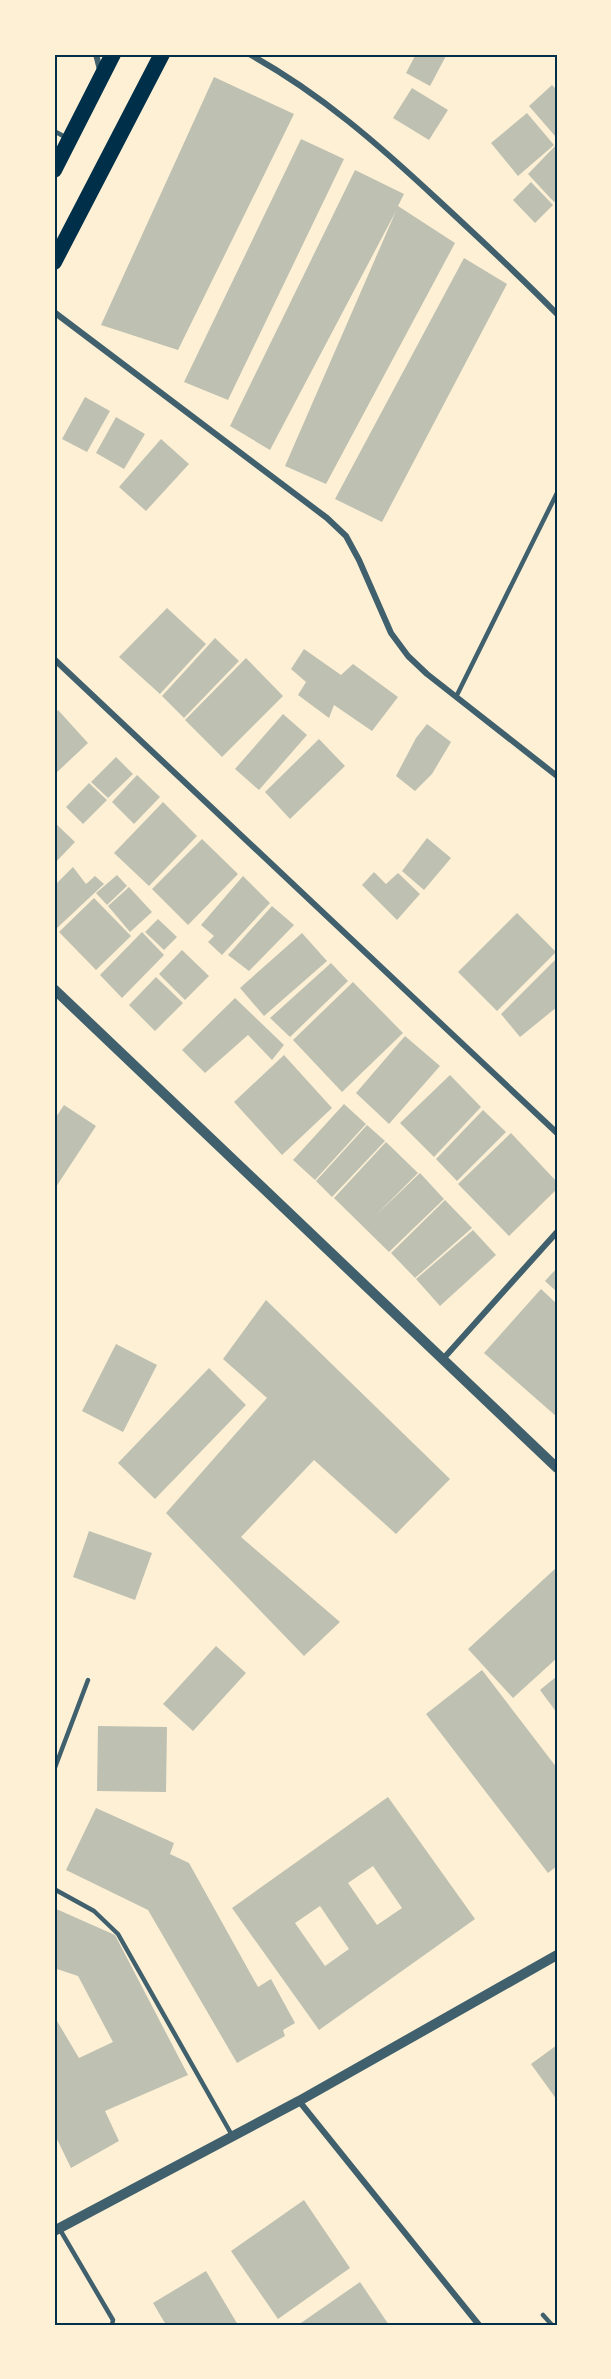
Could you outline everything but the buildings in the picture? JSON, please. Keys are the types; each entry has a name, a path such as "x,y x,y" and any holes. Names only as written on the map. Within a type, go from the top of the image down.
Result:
{"highway":[{"path":"54,170 113,54"},
{"path":"54,262 162,54"}],"street":[{"path":"96,54 102,76"},
{"path":"249,54 291,77 357,127 505,262 557,314"},
{"path":"54,312 327,518 346,536 392,633 408,656 456,697 557,776"},
{"path":"54,659 557,1133"},
{"path":"54,989 557,1468"},
{"path":"443,1359 557,1232"},
{"path":"57,2230 299,2101 557,1955"},
{"path":"299,2101 479,2325"}],"lane":[{"path":"54,131 69,139"},
{"path":"456,697 557,494"},
{"path":"54,1770 88,1680"},
{"path":"54,1888 94,1911 118,1934 233,2137"},
{"path":"57,2230 113,2320 112,2325"},
{"path":"543,2315 552,2325"}]}
